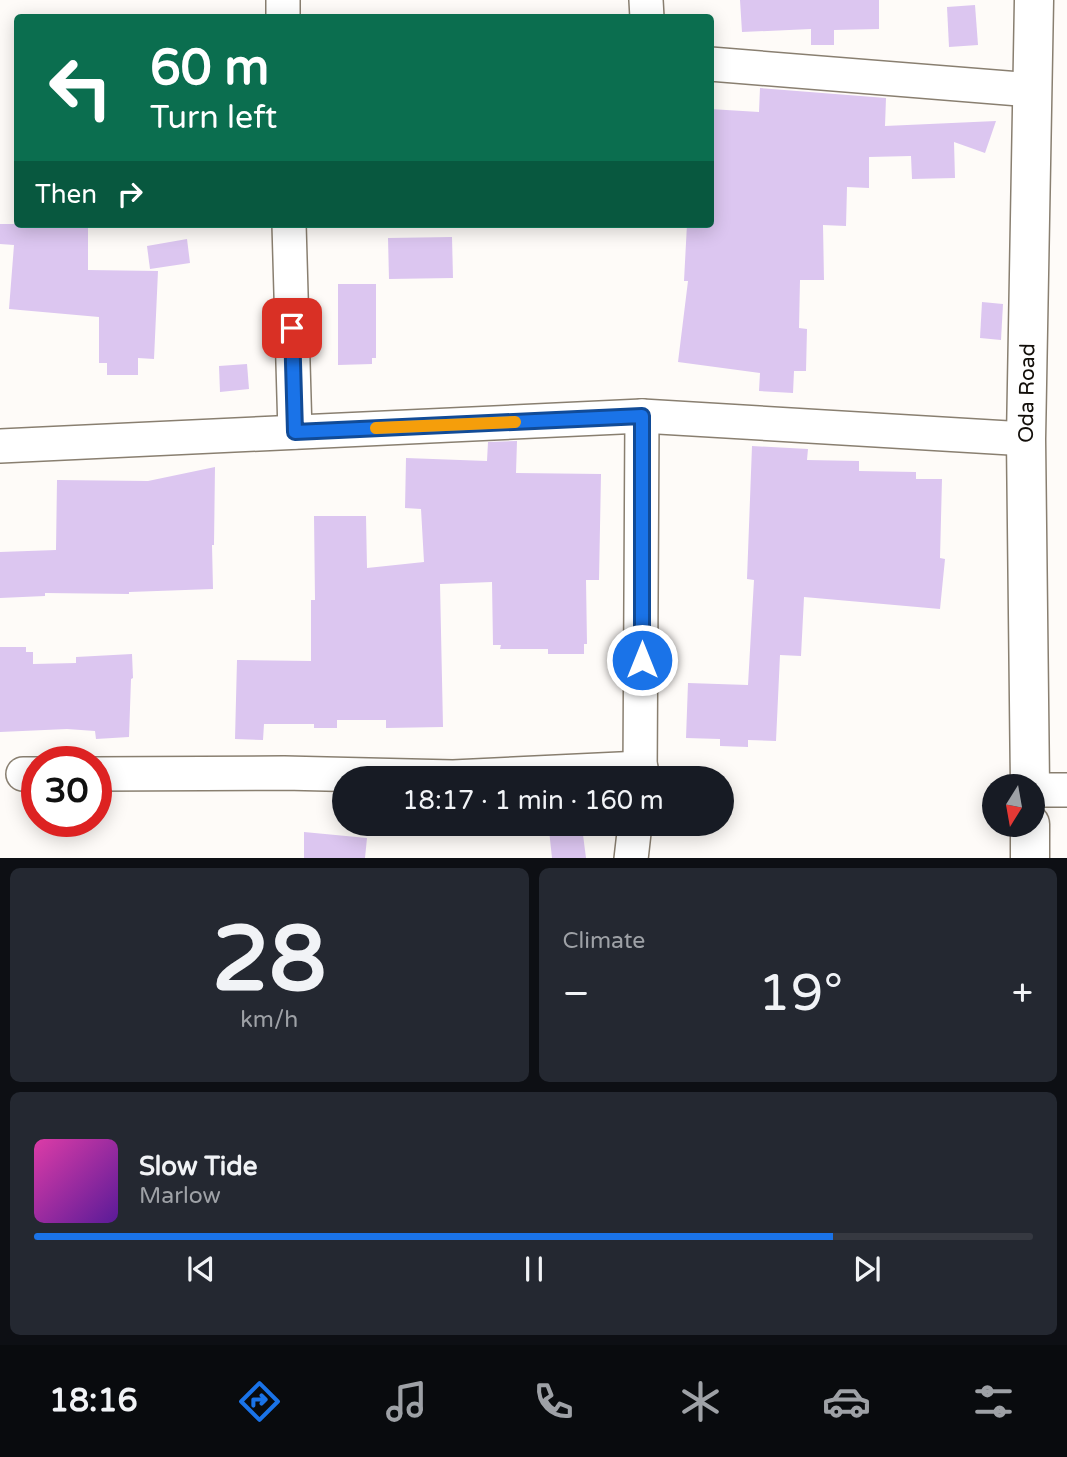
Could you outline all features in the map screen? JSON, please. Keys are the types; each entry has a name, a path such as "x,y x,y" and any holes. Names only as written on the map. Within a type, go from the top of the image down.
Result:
{"street":[{"name":"Oda Road","path":"1031,774 1026,439 1034,0"},
{"path":"714,64 1032,90"},
{"path":"289,228 295,432"},
{"path":"0,446 642,416 1026,439"},
{"path":"641,766 642,416"},
{"path":"112,774 332,774"},
{"path":"1045,789 1067,790"},
{"path":"631,858 634,836"},
{"path":"1030,837 1030,858"}],"building":[{"path":"740,0 879,0 879,29 834,30 834,45 811,45 811,29 742,32"},
{"path":"975,5 978,45 949,47 947,7"},
{"path":"760,88 886,98 885,126 996,121 985,153 954,142 955,178 912,179 911,156 869,157 869,188 847,187 846,226 823,225 824,280 800,280 799,328 807,329 806,371 794,371 793,393 759,391 760,373 678,362 688,281 684,281 687,228 714,228 714,109 759,112"},
{"path":"0,224 14,224 14,228 88,228 88,270 158,271 154,359 138,358 138,375 107,375 107,363 99,363 99,317 9,309 14,245 0,244"},
{"path":"452,237 453,278 389,279 388,238"},
{"path":"187,239 190,263 150,269 147,246"},
{"path":"338,284 376,284 376,358 372,358 372,364 338,365"},
{"path":"982,302 1003,304 1001,340 980,338"},
{"path":"247,364 249,389 220,392 219,366"},
{"path":"517,441 516,473 601,474 599,580 586,580 587,644 584,644 584,654 548,654 548,649 500,649 501,645 493,645 492,582 440,584 443,727 386,728 386,720 337,720 337,728 314,728 314,724 264,724 263,740 235,739 237,660 311,661 311,600 315,600 314,516 366,516 367,568 424,562 421,509 405,508 406,458 487,461 488,442"},
{"path":"752,446 808,449 807,460 859,461 859,471 916,472 916,479 942,479 940,558 945,559 940,609 804,597 801,656 780,655 776,741 748,740 748,747 720,746 720,739 686,738 688,683 748,685 754,580 747,579"},
{"path":"215,467 213,589 129,594 45,593 45,596 0,598 0,552 56,550 57,480 148,481"},
{"path":"0,647 26,647 26,652 33,652 33,664 76,663 76,657 132,654 129,737 96,739 95,731 67,729 0,732"},
{"path":"304,832 367,838 365,858 304,858"},
{"path":"550,836 583,836 586,858 552,858"}],"slow traffic":[{"path":"376,428 515,422"}],"route":[{"path":"292,328 295,432 642,416 642,660"}]}
